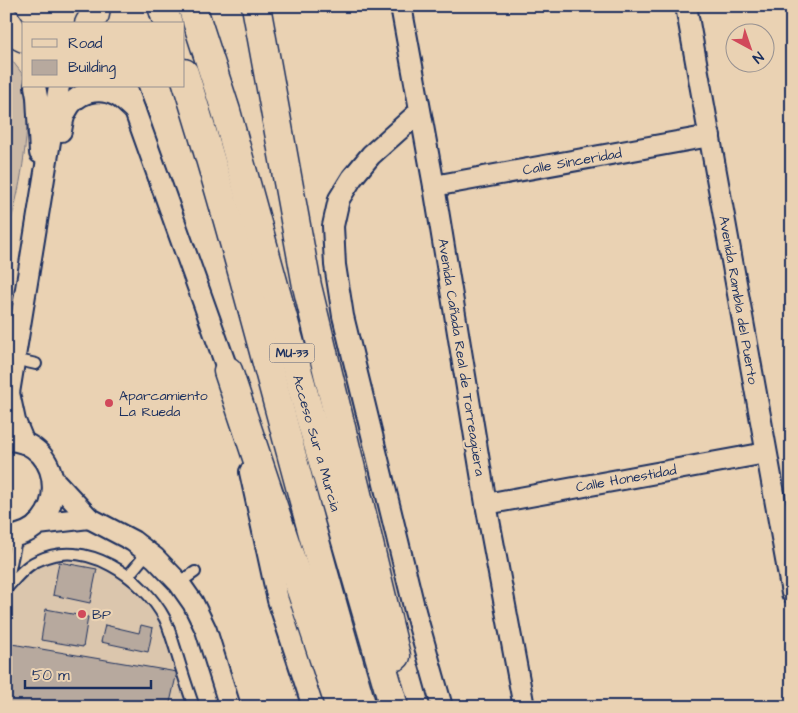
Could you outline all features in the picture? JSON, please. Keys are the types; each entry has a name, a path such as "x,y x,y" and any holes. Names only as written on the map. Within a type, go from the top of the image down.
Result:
{"main road":[{"path":"90,22 95,14 96,6"},
{"path":"162,6 167,22"},
{"name":"Acceso Sur a Murcia","path":"192,6 226,111 316,440 393,704"},
{"path":"256,7 307,286 401,677 393,704"},
{"name":"Acceso Sur a Murcia","path":"185,77 236,252 362,707"},
{"path":"228,372 340,707"}],"street":[{"name":"Avenida Cañada Real de Torreagüera","path":"400,6 434,186 486,504 524,707"},
{"name":"Avenida Rambla del Puerto","path":"686,6 792,593"},
{"path":"35,88 42,198"},
{"path":"11,536 25,533 38,524 49,511 54,495 53,479 48,464 38,452 15,442 15,421 8,396 59,88"},
{"path":"127,88 228,372 278,600 313,707"},
{"path":"42,198 66,110 79,97 89,92 102,90 118,96 135,111"},
{"path":"419,112 371,156 352,178 339,199 333,226 335,265 343,316 415,611 442,707"},
{"name":"Calle Sinceridad","path":"434,186 710,136"},
{"name":"Calle Honestidad","path":"486,504 766,452"},
{"path":"53,479 89,518 133,541 167,569 187,578 192,603 206,630 230,707"},
{"path":"38,524 89,518"}],"lane":[{"path":"14,359 36,364"},
{"path":"6,588 11,536"},
{"path":"128,576 148,552"},
{"path":"6,588 37,561 55,555 88,556 128,576 145,589 166,621 194,707"}],"shaded area":[{"path":"6,53 22,73 22,88 28,88 29,91 23,165 12,219 6,237 6,169 9,152 6,110"},
{"path":"58,549 87,551 118,563 145,583 156,595 172,623 197,707 6,707 6,578 34,557"}],"building":[{"path":"59,562 97,569 90,603 53,595"},
{"path":"46,609 88,617 83,647 41,640"},
{"path":"105,625 139,633 141,625 153,628 148,652 101,642"},
{"path":"6,643 177,672 169,707 6,707"}],"place":[{"name":"Aparcamiento La Rueda","path":"109,403"},
{"name":"BP","path":"82,614"}]}
